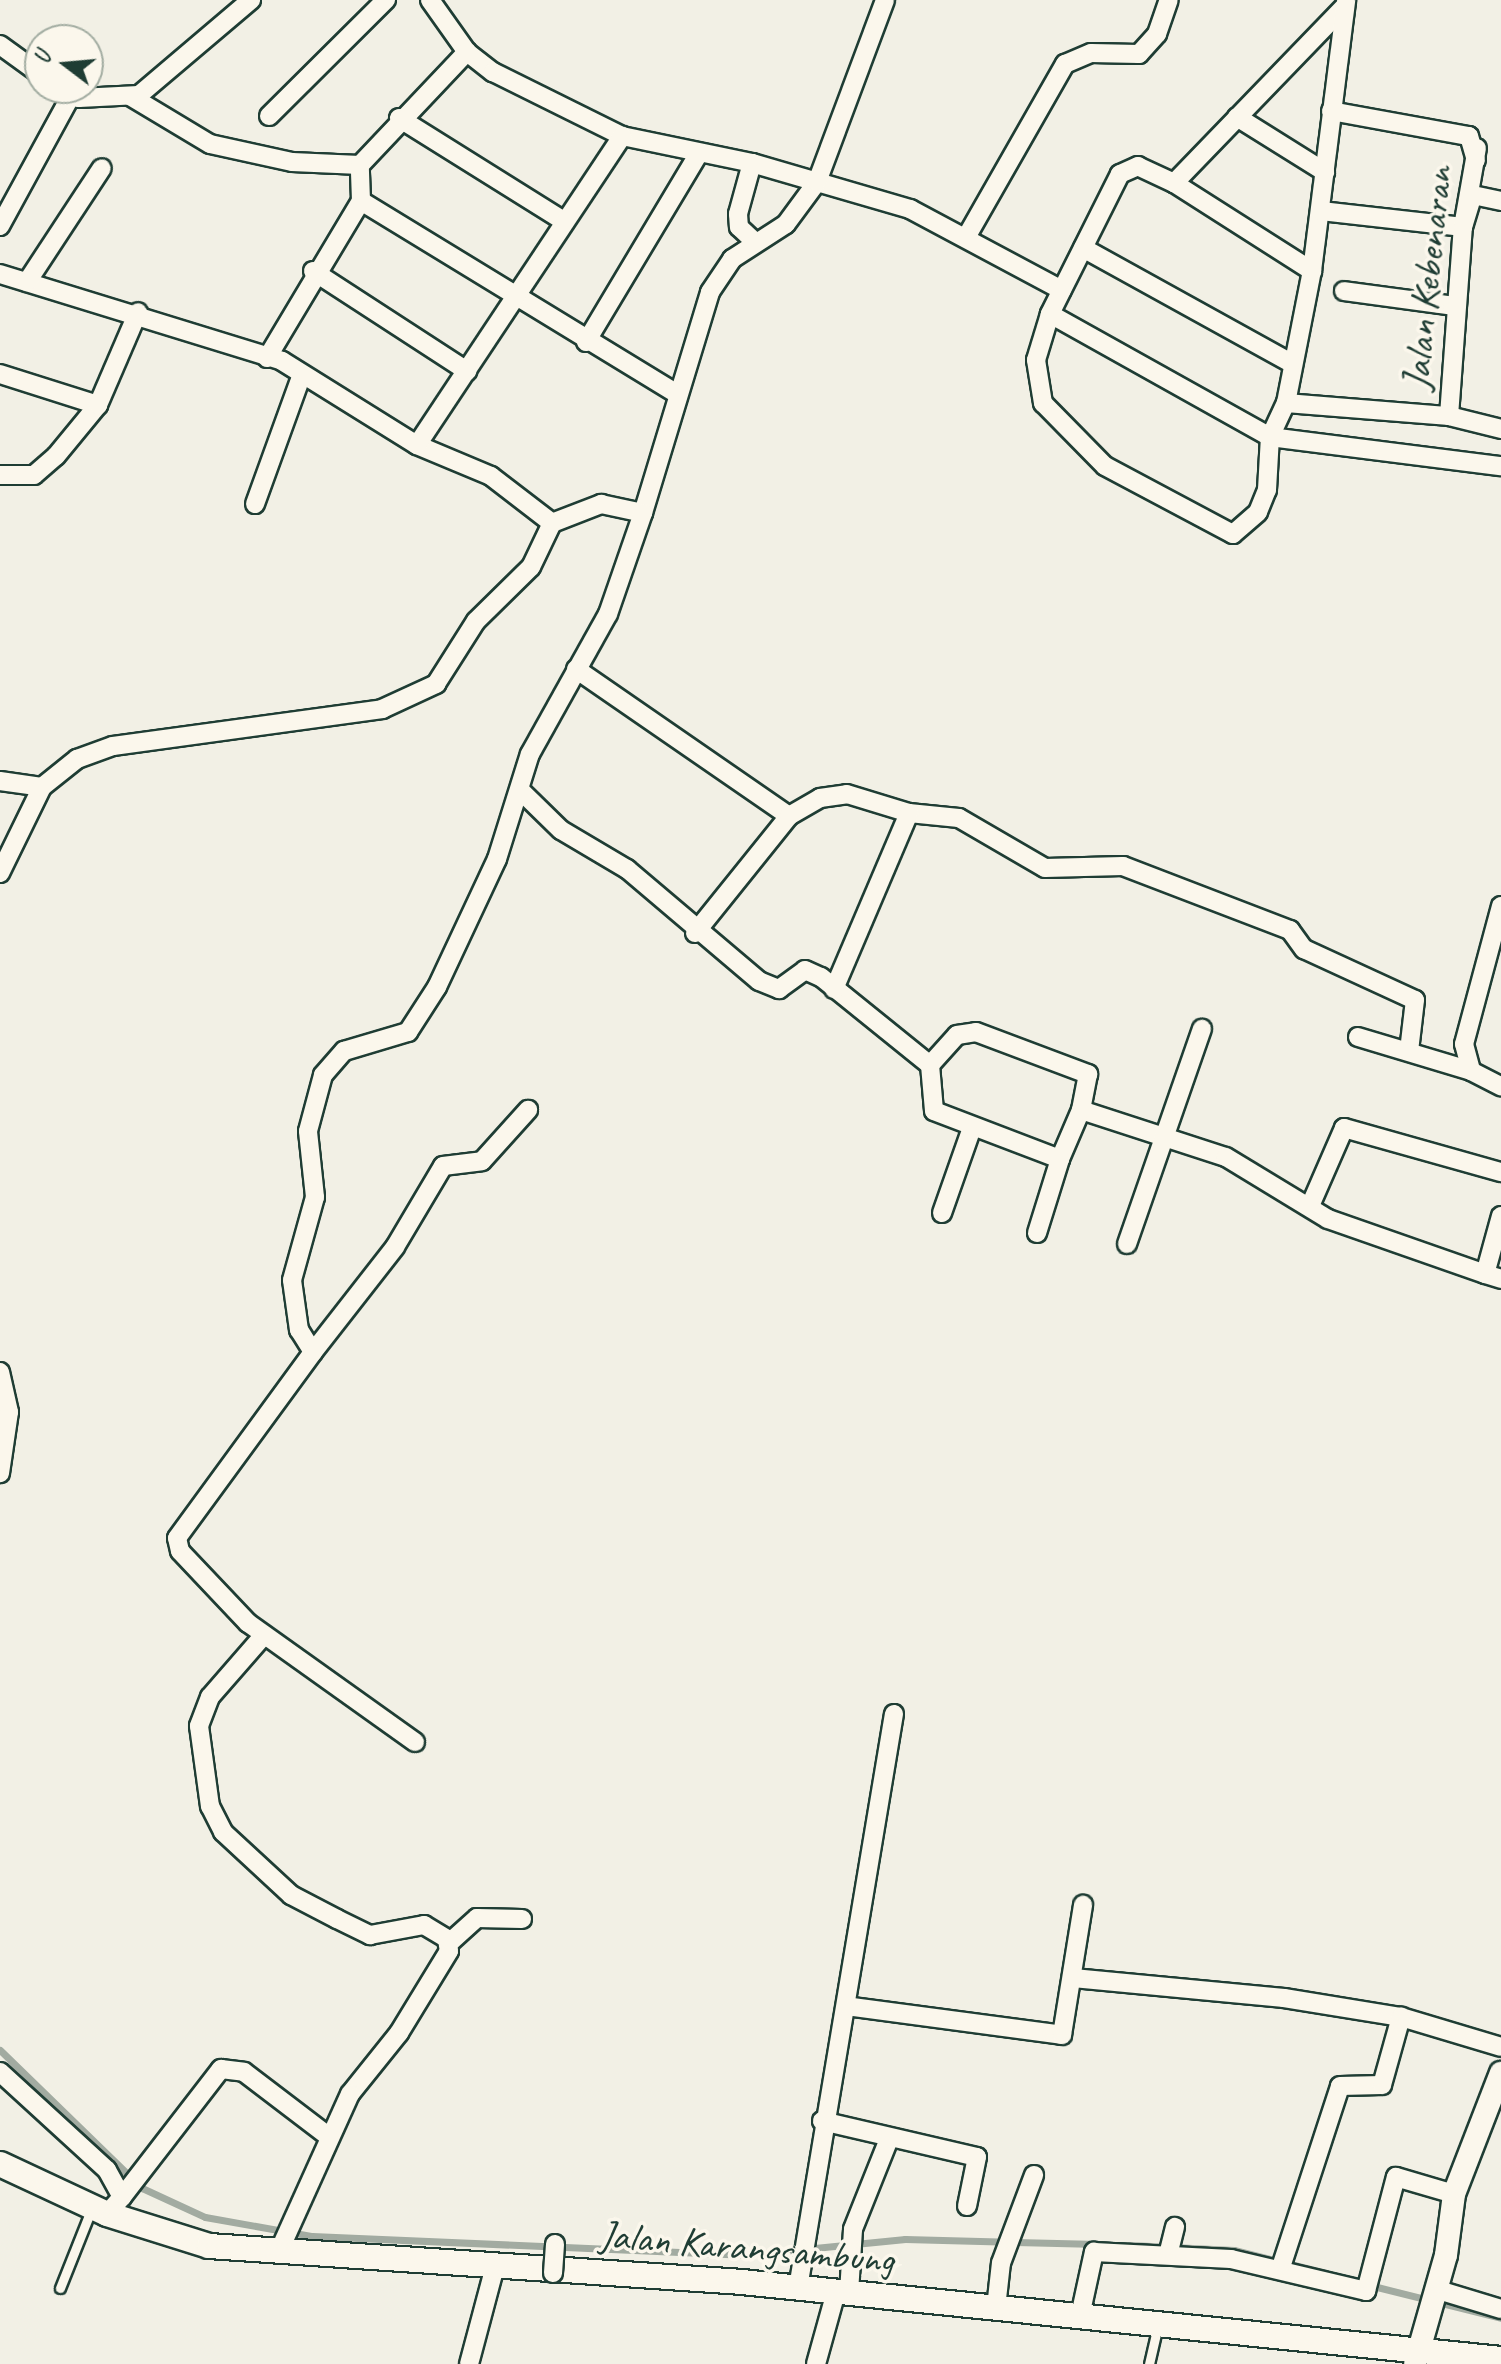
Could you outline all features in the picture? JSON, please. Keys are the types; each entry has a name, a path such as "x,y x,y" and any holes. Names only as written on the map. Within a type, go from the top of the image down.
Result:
{"main road":[{"name":"Jalan Karangsambung","path":"0,2164 112,2202 188,2243 798,2288 1159,2324 1417,2357 1501,2359"}],"street":[{"path":"130,96 177,69 251,0"},
{"path":"269,116 386,0"},
{"path":"430,0 467,52 622,136 698,155 752,163 968,234 1062,290"},
{"path":"313,1352 299,1330 292,1280 318,1181 308,1131 315,1094 344,1051 401,1037 414,1025 453,956 522,792 530,754 614,601 710,292 753,240 786,224 817,182 885,0"},
{"path":"968,234 1065,64 1091,53 1139,54 1157,34 1169,0"},
{"path":"1312,271 1174,183 1127,167 1050,314 1036,360 1043,403 1105,466 1233,534 1258,512 1267,490 1270,437 1286,403 1291,363 1312,271 1346,3"},
{"path":"1174,183 1346,3"},
{"path":"0,45 24,62"},
{"path":"267,358 313,271 361,201 360,165 399,118 467,52"},
{"path":"104,94 130,96 210,144 292,162 360,165"},
{"path":"0,226 59,104"},
{"name":"Jalan Kebenaran","path":"1331,111 1469,136 1477,148 1473,195 1463,227 1449,416"},
{"path":"1237,117 1325,172"},
{"path":"399,118 564,221"},
{"path":"417,445 622,136"},
{"path":"586,342 698,155"},
{"path":"752,163 738,214 739,227 753,240"},
{"path":"27,282 102,168"},
{"path":"1473,195 1501,201"},
{"path":"361,201 586,342 677,394"},
{"path":"1321,211 1463,227"},
{"path":"1083,248 1291,363"},
{"path":"313,271 467,371"},
{"path":"0,274 138,312 267,358 302,374 417,445 491,476 552,523"},
{"path":"1344,291 1455,306"},
{"path":"0,475 34,475 98,405 138,312"},
{"path":"1050,314 1270,437 1501,466"},
{"path":"0,374 98,405"},
{"path":"255,504 302,374"},
{"path":"1286,403 1449,416 1501,429"},
{"path":"0,873 42,787 77,759 113,746 402,704 436,684 476,621 531,567 552,523 601,504 643,513"},
{"path":"576,669 789,816"},
{"path":"0,781 42,787"},
{"path":"522,792 561,830 627,869 695,933 769,987 779,989 805,970 834,989 930,1065 934,1111 1060,1159"},
{"path":"695,933 789,816 831,794 909,813 959,818 1045,868 1123,866 1290,930 1304,949 1415,1000 1420,1010 1409,1051"},
{"path":"834,989 909,813"},
{"path":"1471,1071 1466,1027 1501,906"},
{"path":"1127,1244 1168,1142 1202,1029"},
{"path":"930,1065 957,1035 976,1032 1088,1074 1081,1110 1060,1159 1037,1233"},
{"path":"1358,1037 1471,1071 1501,1086"},
{"path":"415,1742 264,1635 180,1551 177,1538 313,1352 395,1247 443,1166 482,1161 528,1110"},
{"path":"1081,1110 1168,1142 1226,1157 1347,1228 1493,1276 1501,1216"},
{"path":"942,1213 972,1128"},
{"path":"1310,1206 1344,1128 1501,1172"},
{"path":"0,1372 9,1412 0,1473"},
{"path":"264,1635 210,1697 199,1726 210,1806 223,1832 291,1895 337,1919 370,1935 424,1925 448,1944"},
{"path":"798,2288 822,2121 846,2006 894,1714"},
{"path":"846,2006 1057,2036 1066,2031 1083,1905"},
{"path":"279,2248 328,2136 444,1962 448,1944 477,1918 522,1919"},
{"path":"1073,1978 1401,2017 1501,2047"},
{"path":"1281,2267 1340,2086 1382,2085 1401,2017"},
{"path":"112,2202 142,2175 213,2078 229,2067 258,2080 328,2136"},
{"path":"0,2072 107,2170 112,2202"},
{"path":"1417,2357 1433,2298 1454,2194 1501,2073"},
{"path":"822,2121 980,2160 967,2206"},
{"path":"816,2364 842,2292 853,2229 889,2139"},
{"path":"996,2308 1001,2263 1034,2175"},
{"path":"1080,2316 1091,2252 1169,2252 1281,2267 1366,2291 1396,2177 1454,2194"},
{"path":"1169,2252 1175,2227"},
{"path":"554,2271 555,2244"},
{"path":"469,2364 495,2266"},
{"path":"1433,2298 1501,2309"}],"lane":[{"path":"60,2288 112,2202"},
{"path":"1149,2364 1159,2324"}],"waterway":[{"path":"0,2050 142,2188 205,2217 312,2236 743,2255 905,2239 1098,2244"},
{"path":"1130,2245 1234,2250 1326,2273"},
{"path":"1369,2285 1501,2318"}]}
